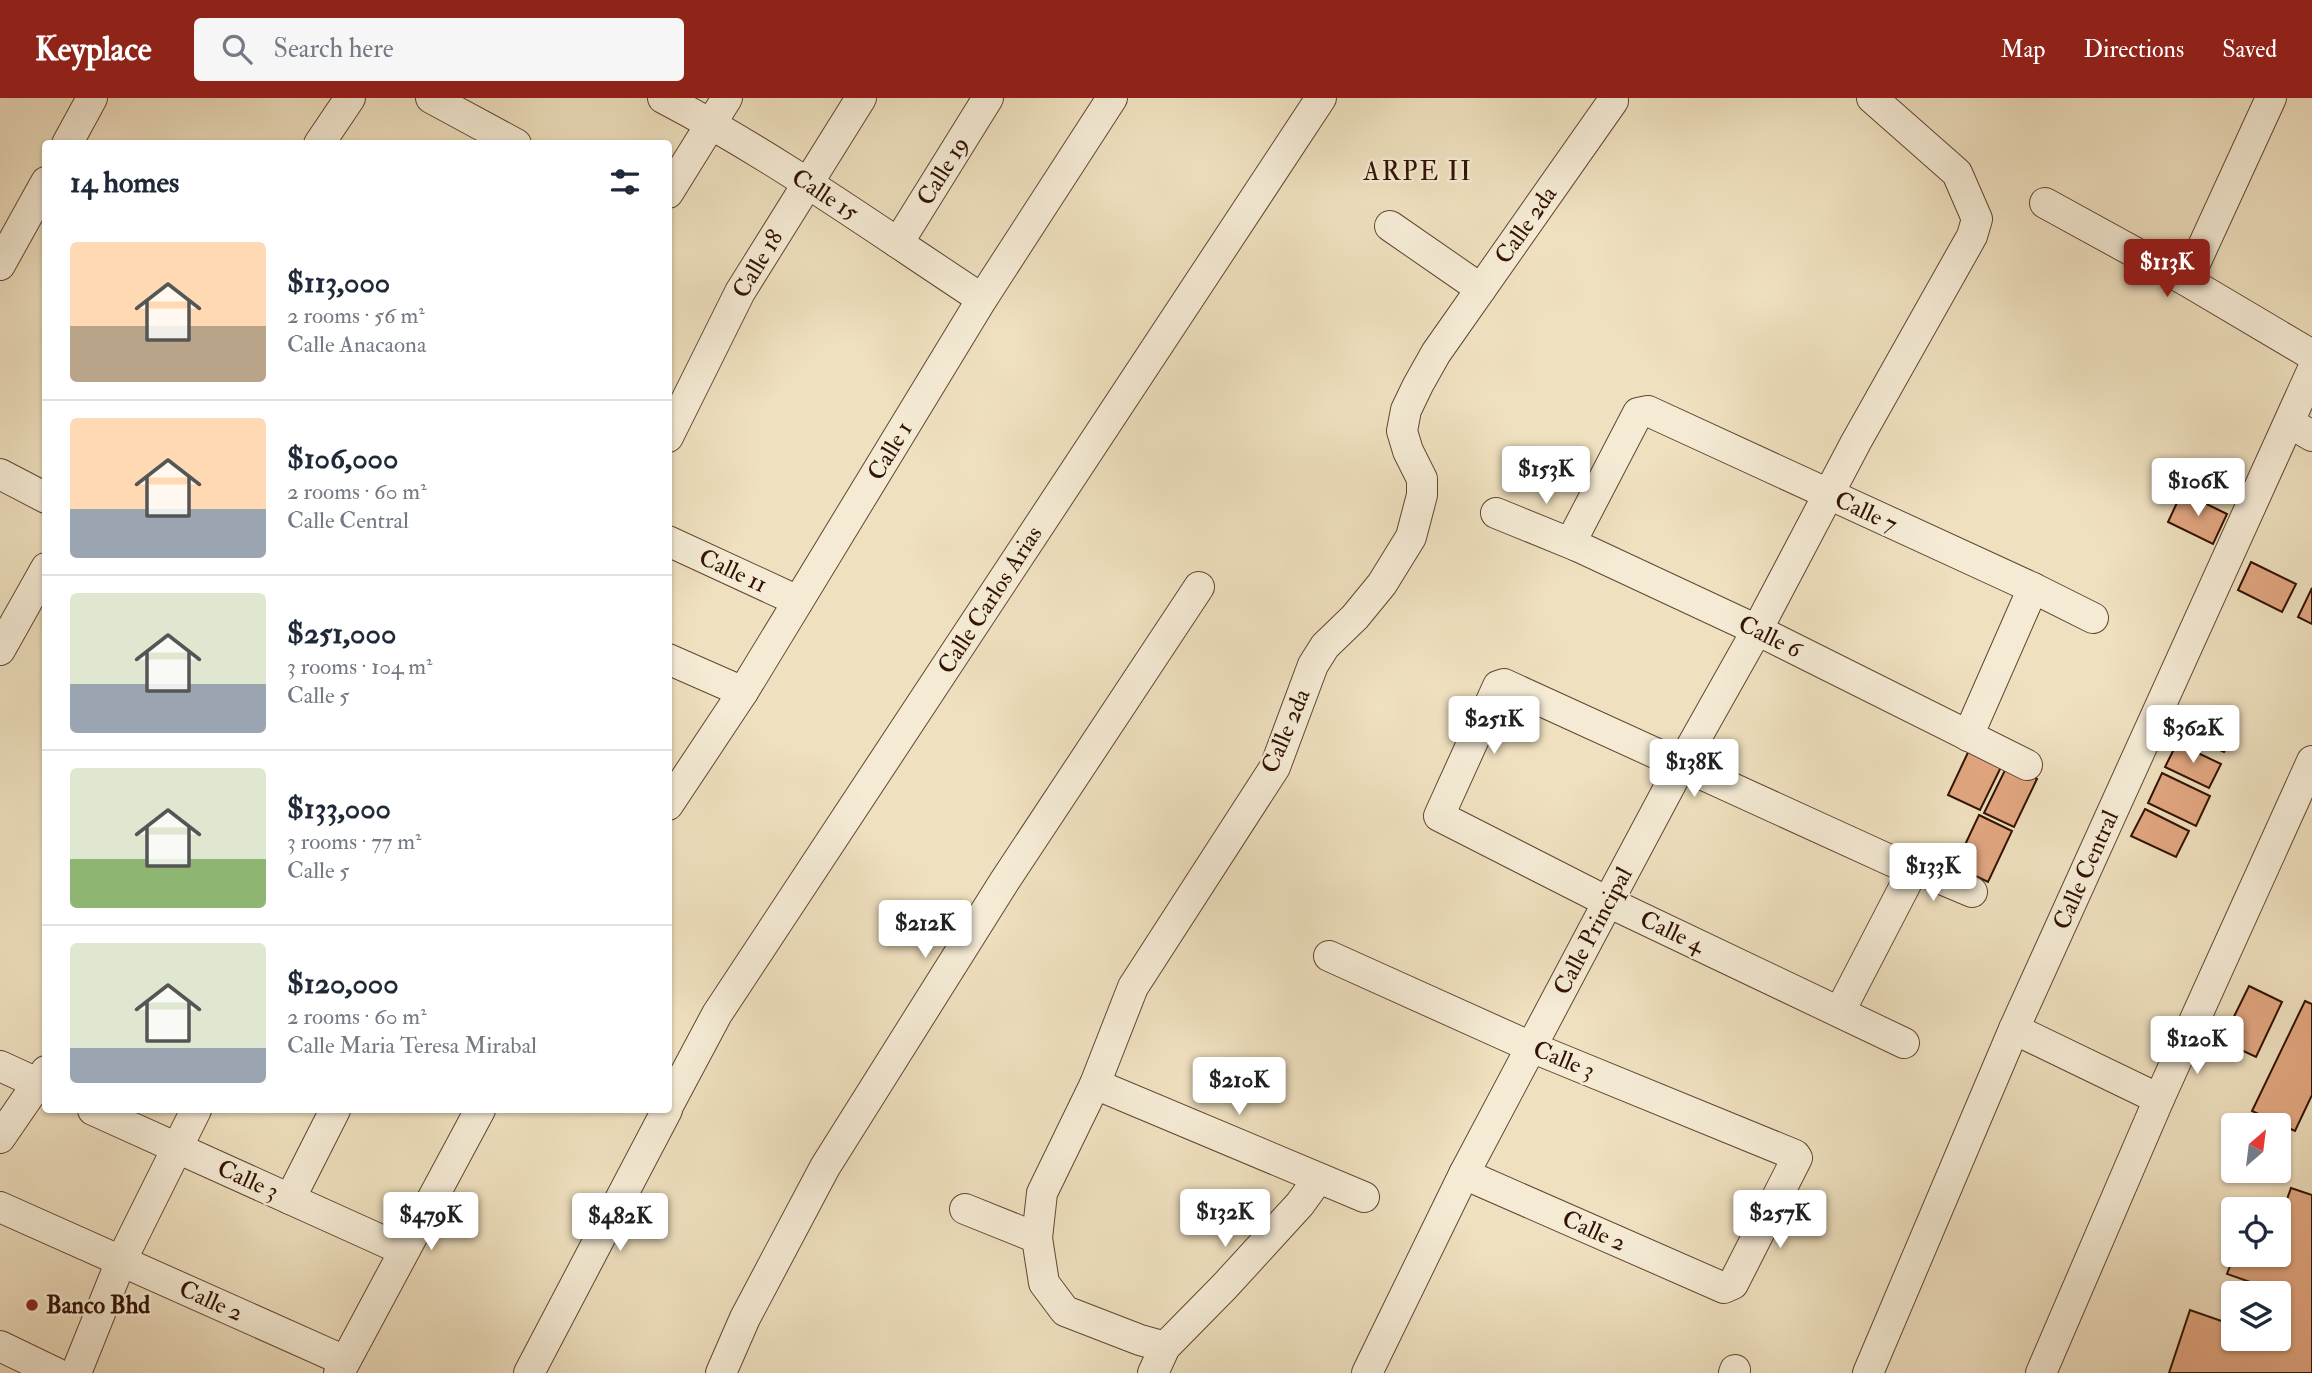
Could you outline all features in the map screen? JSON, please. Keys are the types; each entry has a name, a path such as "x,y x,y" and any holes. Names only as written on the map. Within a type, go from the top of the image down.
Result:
{"street":[{"path":"69,140 92,98"},
{"path":"322,140 350,98"},
{"path":"431,98 509,140"},
{"name":"Calle 15","path":"663,98 712,124 807,183 982,299"},
{"path":"672,188 727,98"},
{"name":"Calle 18","path":"672,429 740,292 861,98"},
{"name":"Calle 19","path":"898,243 988,98"},
{"name":"Calle 1","path":"673,791 743,692 982,299 1112,98"},
{"name":"Calle Carlos Arias","path":"672,1100 717,1014 1321,98"},
{"name":"Calle 2da","path":"1159,1360 1140,1340 1065,1311 1044,1283 1037,1238 1042,1193 1095,1084 1133,987 1275,767 1313,665 1325,646 1355,617 1382,584 1411,537 1422,495 1422,479 1408,452 1402,431 1406,410 1436,353 1599,122 1613,101 1612,98"},
{"name":"Calle Principal","path":"1368,1373 1464,1174 1608,902 1828,495 1972,236 1977,219 1957,173 1872,98"},
{"path":"2187,281 2271,98"},
{"path":"0,265 42,190"},
{"path":"2045,203 2187,281 2312,355"},
{"path":"1390,226 1481,289"},
{"name":"Calle Central","path":"1868,1373 2014,1029 2301,429 2312,371"},
{"name":"Calle 7","path":"1574,543 1638,413 1648,411 2093,618"},
{"path":"0,474 42,496"},
{"name":"Calle 6","path":"1496,513 1574,543 1757,630 2027,765"},
{"name":"Calle 11","path":"672,543 798,601"},
{"path":"0,650 42,575"},
{"path":"721,1373 745,1318 825,1167 1003,882 1199,587"},
{"path":"1968,736 2033,588"},
{"path":"672,661 743,692"},
{"name":"Calle 4","path":"1681,765 1504,684 1498,685 1439,814 1608,902 1904,1043"},
{"path":"2041,1373 2158,1099 2312,761"},
{"path":"1681,765 1908,872"},
{"path":"1840,1011 1908,872 1915,868 1972,892"},
{"name":"Calle 3","path":"1329,956 1531,1047 1795,1155 1797,1162 1733,1284 1724,1288"},
{"path":"2014,1029 2158,1099"},
{"path":"0,1066 42,1080"},
{"path":"0,1138 42,1081"},
{"path":"1095,1084 1364,1196"},
{"name":"Calle 3","path":"100,1113 403,1250"},
{"path":"76,1373 121,1261 194,1113"},
{"path":"290,1199 333,1113"},
{"path":"342,1367 478,1113"},
{"name":"Calle Carlos Arias","path":"529,1373 665,1113"},
{"name":"Calle 2","path":"1464,1174 1724,1288"},
{"path":"1159,1360 1300,1204 1318,1178"},
{"name":"Calle 2","path":"0,1207 121,1261 342,1367"},
{"path":"965,1209 1037,1238"},
{"path":"0,1346 56,1373"}],"building":[{"path":"2182,492 2227,514 2213,544 2168,522"},
{"path":"2251,562 2296,584 2282,612 2238,590"},
{"path":"2312,588 2312,624 2298,617"},
{"path":"2193,710 2235,730 2224,752 2182,732"},
{"path":"2177,743 2221,764 2209,788 2165,767"},
{"path":"1971,746 2004,761 1980,810 1948,795"},
{"path":"2008,764 2037,779 2014,827 1984,813"},
{"path":"2162,773 2210,796 2196,826 2148,803"},
{"path":"2145,809 2189,831 2176,857 2131,836"},
{"path":"1979,815 2012,831 1988,882 1955,866"},
{"path":"2249,986 2282,1002 2256,1057 2222,1041"},
{"path":"2305,1001 2312,1004 2312,1095 2295,1131 2291,1129 2291,1113 2252,1111"},
{"path":"2291,1188 2312,1195 2312,1373 2169,1373 2190,1310 2221,1321 2221,1351 2291,1351 2291,1281 2247,1281 2227,1274 2230,1267 2291,1267 2291,1197 2288,1197"}],"place":[{"name":"Banco Bhd","path":"32,1305"}],"district":[{"name":"ARPE II","path":"1418,172"}]}
